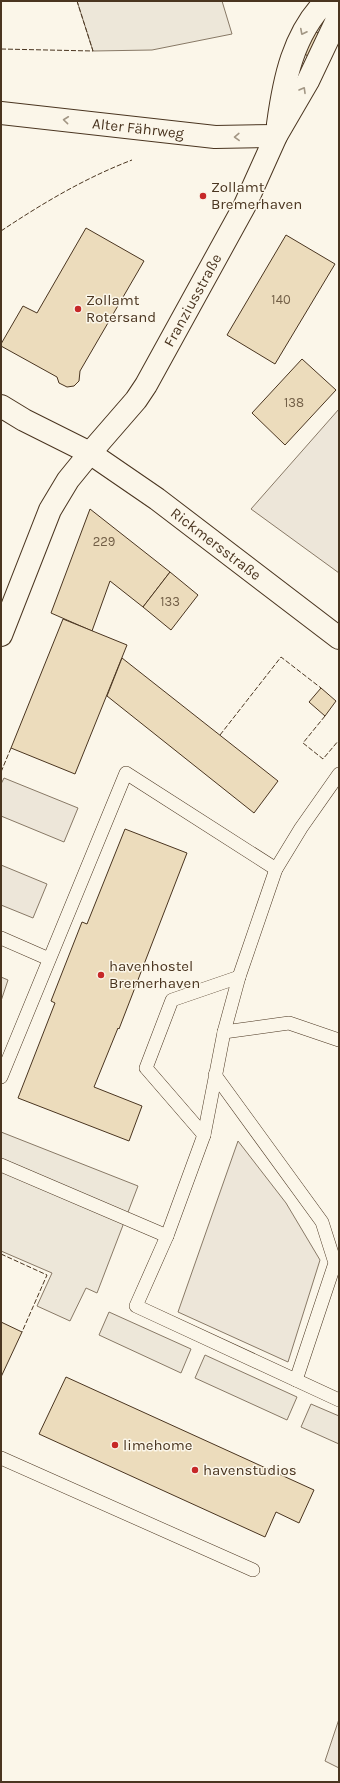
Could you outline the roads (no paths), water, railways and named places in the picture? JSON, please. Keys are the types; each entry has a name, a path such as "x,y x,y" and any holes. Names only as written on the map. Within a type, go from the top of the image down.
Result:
{"main road":[{"name":"Franziusstraße","path":"276,136 282,94 292,58 308,23 326,1"},
{"name":"Franziusstraße","path":"1,635 50,510 68,480 136,400 146,384 245,205 276,136 308,82 332,34 336,22 338,1"},
{"name":"Alter Fährweg","path":"1,113 215,137 276,136"},
{"name":"Rickmersstraße","path":"1,406 24,420 90,453 157,499 339,638"}],"lane":[{"path":"1,1077 126,773 276,869"},
{"path":"339,774 301,828 276,869 239,977 224,1032 204,1135 167,1236 136,1306 339,1400"},
{"path":"1,938 49,959"},
{"path":"204,1135 146,1068 172,1000 239,977"},
{"path":"224,1032 289,1023 339,1040"},
{"path":"215,1075 322,1222 335,1263 296,1380"},
{"path":"1,1165 167,1236"},
{"path":"1,1458 253,1570"}],"place":[{"name":"Zollamt Bremerhaven","path":"203,196"},
{"name":"Zollamt Rotersand","path":"78,309"},
{"name":"havenhostel Bremerhaven","path":"101,975"},
{"name":"limehome","path":"115,1445"},
{"name":"havenstudios","path":"195,1470"}]}
